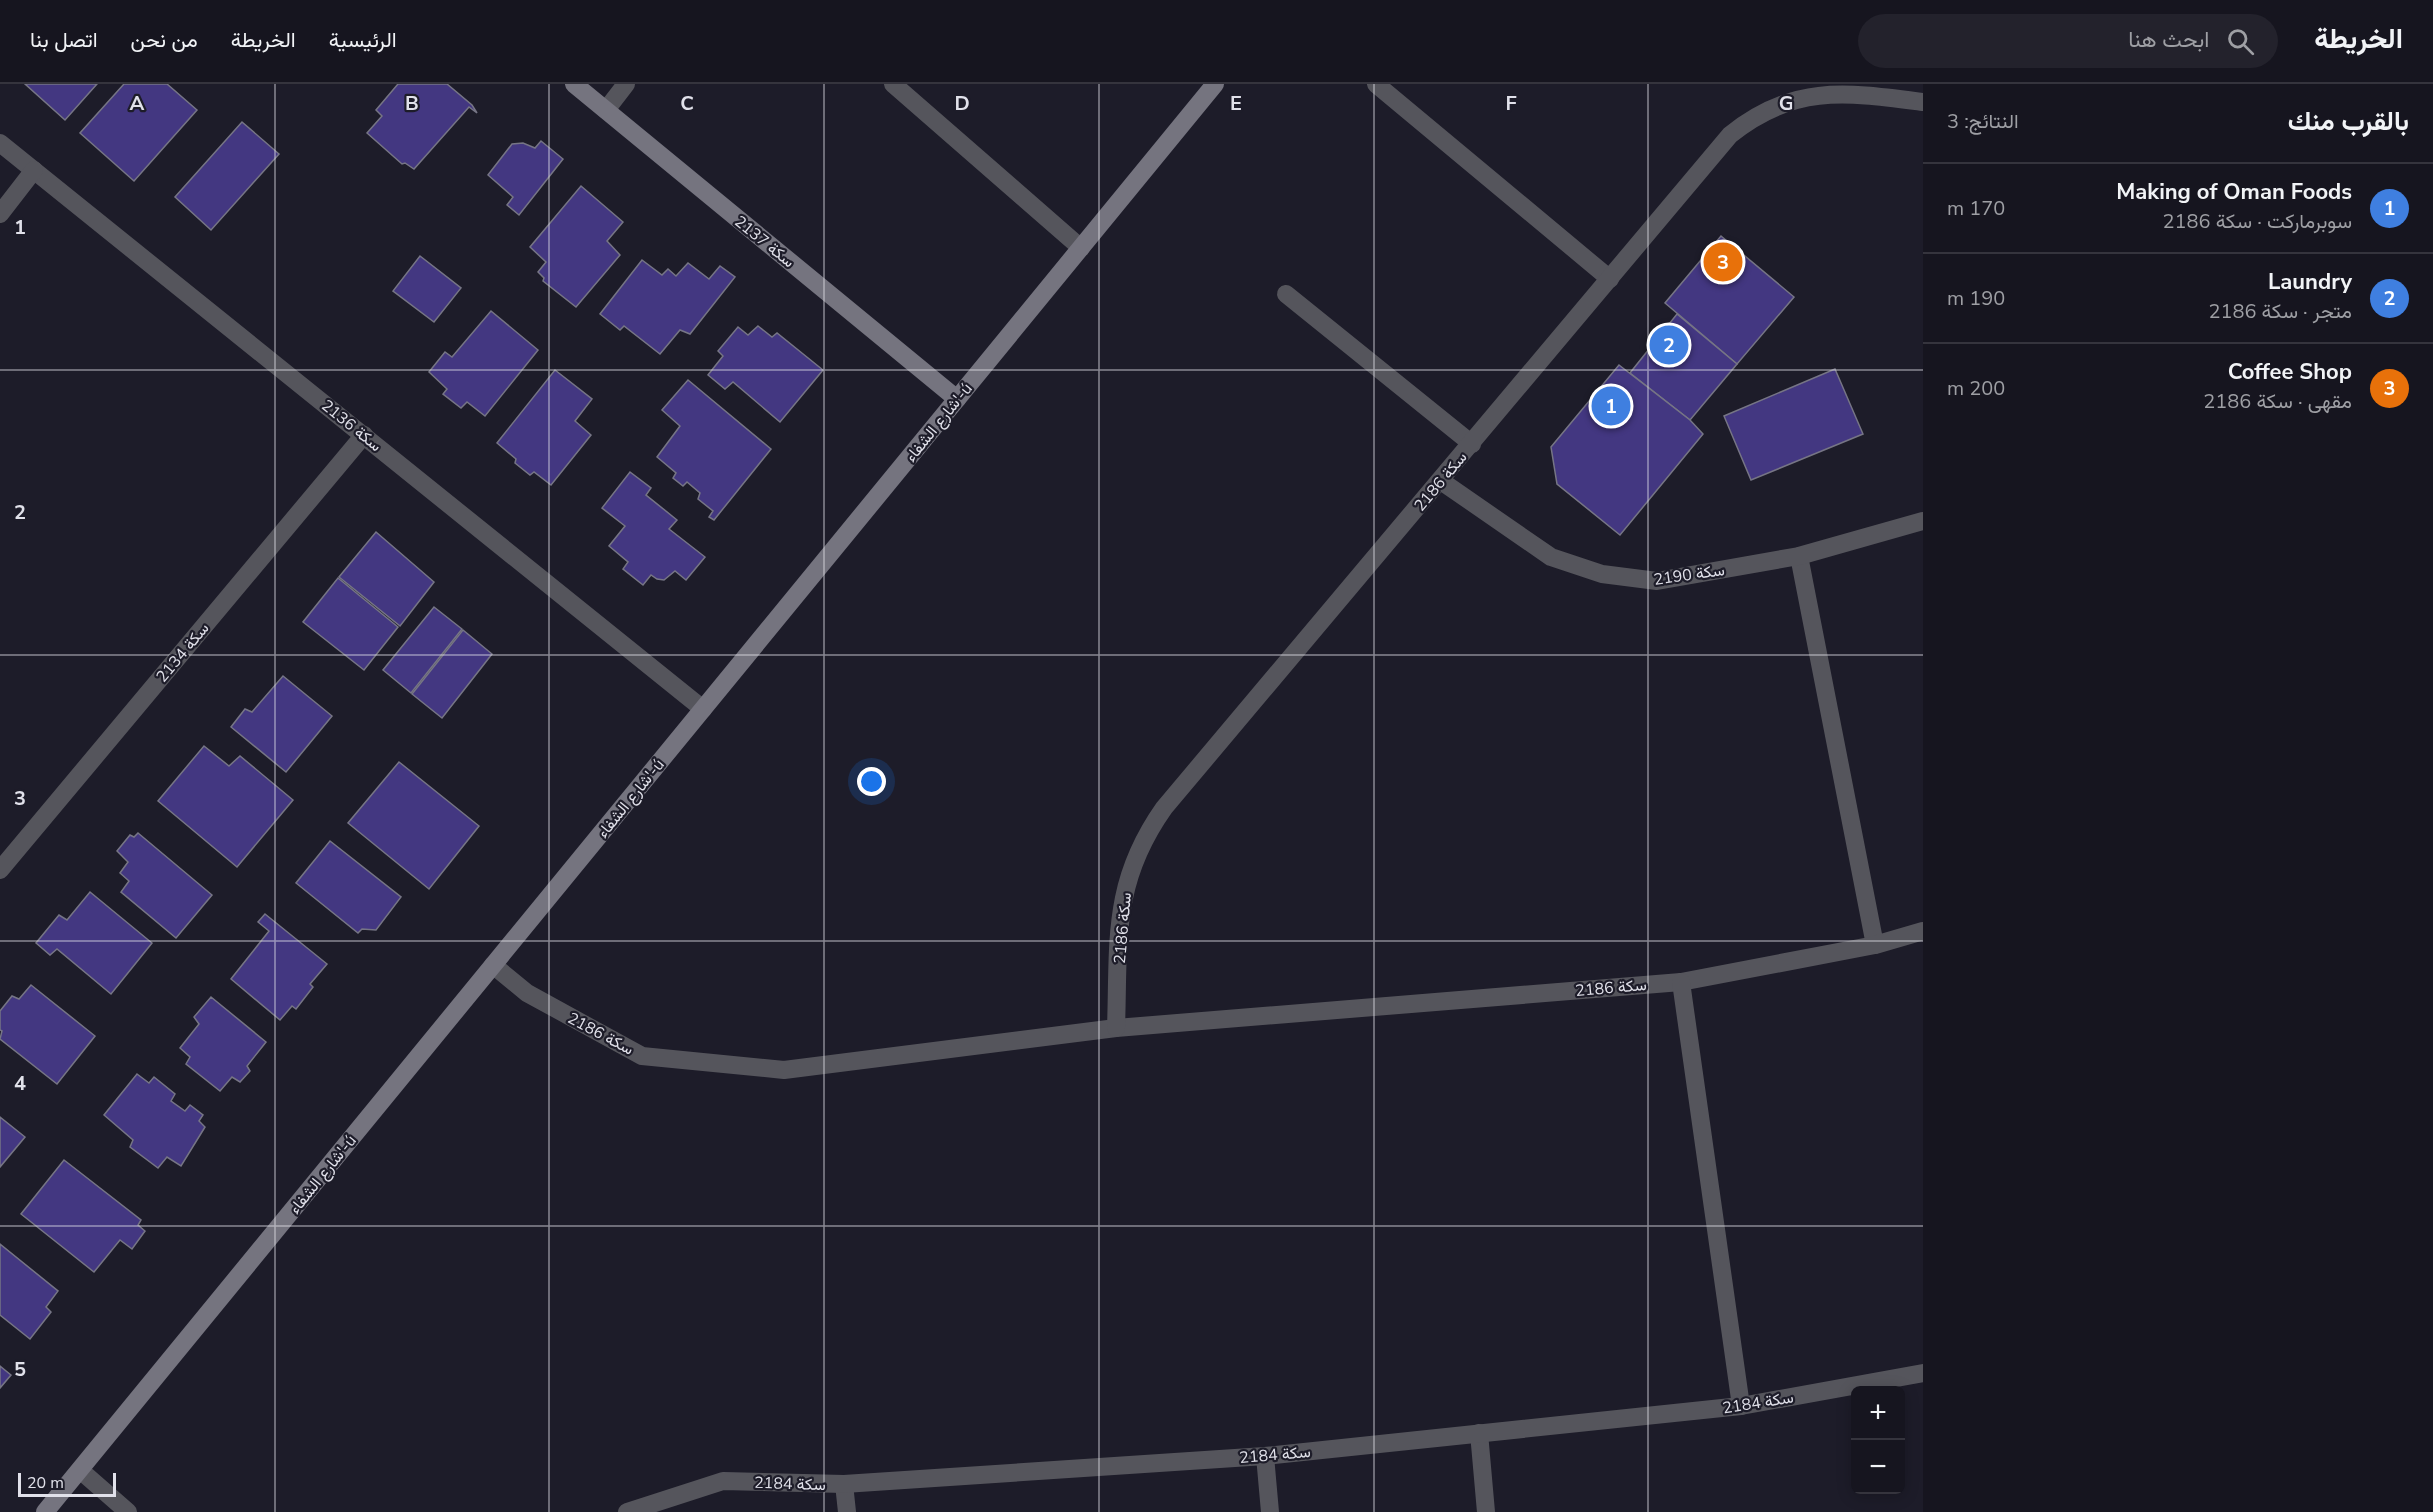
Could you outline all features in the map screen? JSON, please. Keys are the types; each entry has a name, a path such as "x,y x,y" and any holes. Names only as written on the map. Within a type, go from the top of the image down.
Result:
{"street":[{"name":"سكة 2137","path":"574,84 957,399"},
{"path":"606,110 626,84"},
{"path":"893,84 1081,248"},
{"name":"شارع الشفاء'-ú","path":"45,1512 1215,84"},
{"path":"1376,84 1610,279"},
{"name":"سكة 2186","path":"1116,1028 1123,894 1139,848 1150,828 1730,135 1746,119 1766,106 1787,97 1810,92 1833,90 1923,102"},
{"name":"سكة 2136","path":"0,143 703,709"},
{"path":"0,214 34,170"},
{"path":"1286,294 1472,444"},
{"name":"سكة 2134","path":"0,870 364,435"},
{"name":"سكة 2190","path":"1441,481 1551,557 1602,573 1658,581 1799,556 1923,521"},
{"path":"1799,556 1875,945"},
{"name":"سكة 2186","path":"493,965 527,993 642,1056 784,1070 1116,1028 1682,982 1875,945 1923,931"},
{"path":"1682,982 1741,1406"},
{"name":"سكة 2184","path":"627,1512 723,1481 844,1484 1265,1456 1741,1406 1923,1373"},
{"path":"1479,1433 1486,1512"},
{"path":"1265,1456 1270,1512"},
{"path":"80,1470 128,1512"},
{"path":"844,1484 847,1512"}],"building":[{"path":"25,84 97,84 65,120"},
{"path":"124,84 167,84 197,110 134,181 80,133"},
{"path":"398,84 447,84 472,105 477,113 469,107 414,169 405,163 402,164 367,133 382,116 376,110"},
{"path":"242,122 279,154 211,230 175,197"},
{"path":"541,141 563,159 519,215 507,205 513,197 488,175 512,144 523,143 535,148"},
{"path":"581,186 623,222 607,241 620,255 576,307 543,281 544,278 538,272 546,262 530,247"},
{"path":"1721,236 1794,297 1737,364 1665,303"},
{"path":"420,256 461,288 434,322 393,291"},
{"path":"642,260 662,275 668,269 676,276 688,263 709,279 720,266 735,277 690,334 680,330 660,354 624,326 620,330 600,314"},
{"path":"491,311 538,350 485,416 467,402 461,408 443,394 447,389 429,372 445,352 452,357"},
{"path":"1677,314 1737,364 1690,420 1630,373"},
{"path":"758,326 772,337 777,333 823,370 780,422 733,382 725,389 708,375 723,356 718,351 738,327 748,335"},
{"path":"1619,365 1690,420 1703,434 1620,535 1557,484 1551,447"},
{"path":"1835,369 1863,434 1751,480 1724,416"},
{"path":"555,370 592,399 575,421 591,435 551,485 534,472 530,475 515,463 516,459 497,443"},
{"path":"688,380 771,449 714,520 709,517 713,511 698,499 700,493 687,482 683,486 673,478 676,473 657,457 680,426 662,410"},
{"path":"630,472 651,488 646,495 677,520 669,529 705,557 686,580 675,571 664,580 651,575 643,585 623,569 628,562 609,546 625,526 602,508"},
{"path":"376,532 434,582 400,626 339,577"},
{"path":"338,578 398,627 364,670 303,622"},
{"path":"434,607 462,629 411,693 383,670"},
{"path":"463,630 492,654 442,718 412,694"},
{"path":"283,676 332,716 286,772 231,727 245,709 252,712"},
{"path":"204,746 229,766 240,756 293,800 237,867 158,801"},
{"path":"399,762 479,826 429,889 348,823"},
{"path":"138,833 212,895 176,938 121,892 129,881 120,873 128,862 117,851 130,835 134,837"},
{"path":"330,841 401,897 376,930 362,929 358,933 296,883"},
{"path":"90,892 152,943 111,994 57,949 50,955 36,943 59,915 67,920"},
{"path":"265,914 327,964 310,984 313,987 296,1009 292,1006 280,1020 231,979 269,931 258,922"},
{"path":"31,985 95,1036 57,1084 0,1039 2,1031 0,1030 0,1011 12,996 19,999"},
{"path":"211,997 266,1042 247,1066 250,1071 240,1082 232,1077 220,1091 186,1064 190,1057 180,1048 199,1024 194,1017"},
{"path":"137,1074 149,1083 154,1077 175,1094 171,1101 185,1111 190,1105 203,1115 199,1121 205,1127 181,1166 167,1157 158,1168 130,1147 133,1140 104,1115"},
{"path":"0,1117 25,1137 0,1167"},
{"path":"64,1160 141,1220 138,1225 145,1231 132,1249 120,1240 94,1272 21,1214"},
{"path":"0,1244 58,1291 46,1307 51,1312 30,1339 0,1315"},
{"path":"0,1366 11,1375 0,1388"}],"place":[{"name":"Coffee Shop","path":"1723,262"},
{"name":"Laundry","path":"1669,345"},
{"name":"Making of Oman Foods","path":"1611,406"}]}
